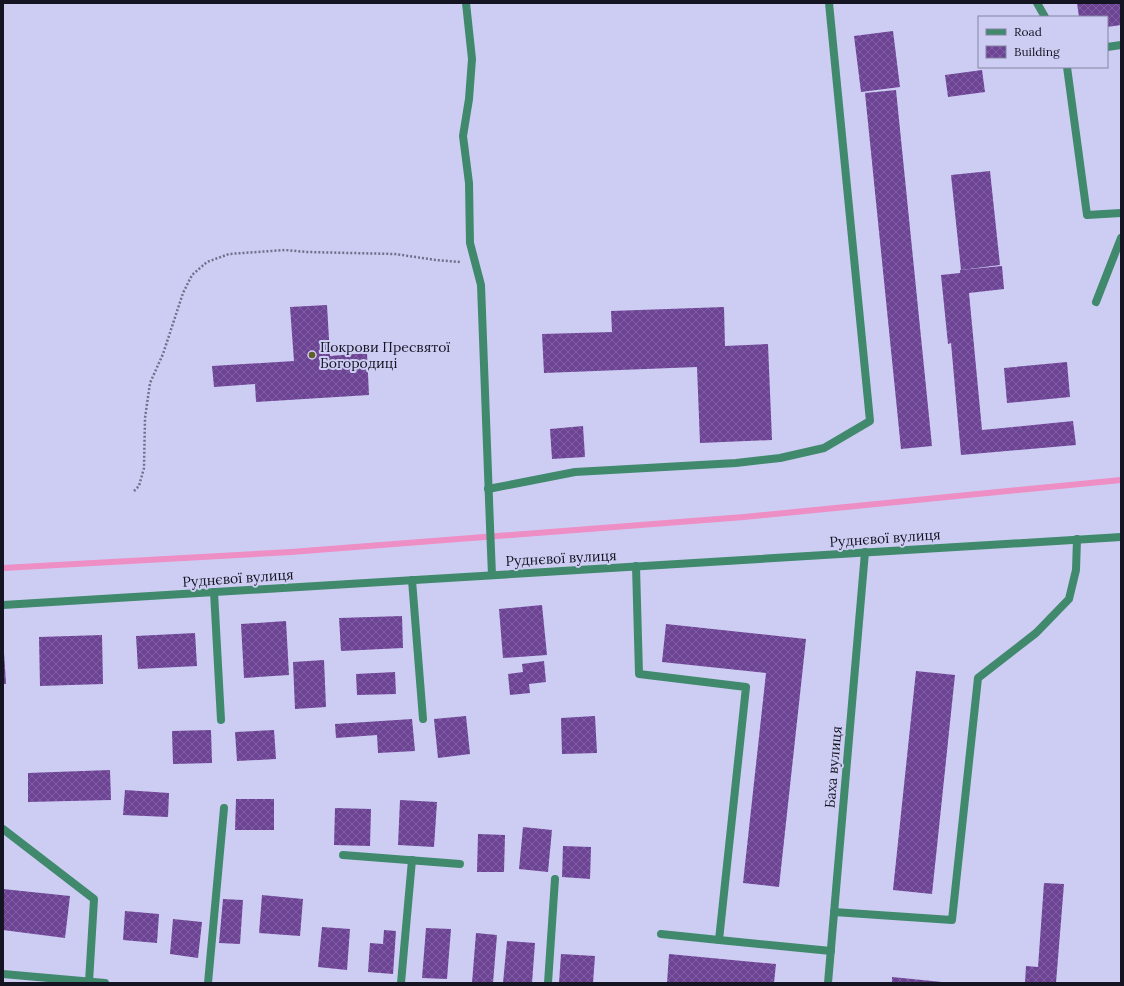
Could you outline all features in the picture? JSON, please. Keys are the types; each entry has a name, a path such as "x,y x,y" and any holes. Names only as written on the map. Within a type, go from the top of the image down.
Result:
{"street":[{"path":"466,3 472,59 469,99 463,136 469,183 470,243 481,285 492,575"},
{"path":"488,489 575,472 736,463 780,458 824,448 870,420 829,3"},
{"path":"1037,3 1044,16"},
{"path":"1108,47 1121,45"},
{"path":"1066,68 1087,215 1121,213"},
{"path":"1096,302 1121,238"},
{"name":"Руднєвої вулиця","path":"3,605 1121,536"},
{"path":"834,912 952,920 978,678 1036,633 1070,599 1076,570 1077,539"},
{"name":"Баха вулиця","path":"828,983 865,552"},
{"path":"636,566 639,674 746,687 719,940"},
{"path":"412,580 423,719"},
{"path":"214,592 221,720"},
{"path":"208,983 224,808"},
{"path":"3,829 94,899 90,982"},
{"path":"343,855 460,864"},
{"path":"401,983 412,860"},
{"path":"548,983 555,879"},
{"path":"661,934 831,951"},
{"path":"3,974 32,980 105,983"}],"path":[{"path":"134,491 139,486 144,468 145,418 150,383 163,354 183,292 192,275 207,262 229,254 284,250 395,254 436,260 475,263"}],"building":[{"path":"1077,3 1121,3 1121,25 1108,27 1108,16 1079,16"},
{"path":"893,31 900,87 861,92 854,36"},
{"path":"982,70 985,92 948,97 945,75"},
{"path":"896,90 932,446 901,449 865,93"},
{"path":"990,171 1000,265 961,270 951,175"},
{"path":"1002,266 1004,289 969,293 982,430 1073,421 1076,445 961,455 951,343 948,344 941,275 960,273 960,270"},
{"name":"Покрови Пресвятої Богородиці","path":"327,305 330,356 367,353 369,395 256,402 255,384 214,387 212,366 294,361 290,307"},
{"path":"724,307 725,346 768,344 772,440 700,443 697,367 544,373 542,334 612,332 611,311"},
{"path":"1067,362 1070,397 1007,403 1004,368"},
{"path":"583,426 585,457 552,459 550,429"},
{"path":"542,605 547,655 503,658 499,609"},
{"path":"402,616 403,648 341,651 339,618"},
{"path":"286,621 289,675 244,678 241,624"},
{"path":"666,624 806,639 779,887 743,883 766,673 662,662"},
{"path":"195,633 197,666 138,669 136,636"},
{"path":"102,635 103,684 40,686 39,637"},
{"path":"3,637 6,684 3,684"},
{"path":"324,660 326,707 295,709 293,662"},
{"path":"544,661 546,682 529,684 530,693 510,695 508,674 523,672 522,664"},
{"path":"916,671 955,675 932,894 893,890"},
{"path":"395,672 396,694 357,695 356,674"},
{"path":"466,716 470,754 438,758 434,719"},
{"path":"595,716 597,753 562,754 561,718"},
{"path":"412,719 415,751 378,753 377,735 336,738 335,724"},
{"path":"211,730 212,763 173,764 172,731"},
{"path":"274,730 276,759 237,761 235,732"},
{"path":"110,770 111,800 28,802 28,773"},
{"path":"125,790 169,793 168,817 123,815"},
{"path":"236,799 274,799 274,830 235,830"},
{"path":"400,800 437,802 434,847 398,845"},
{"path":"335,808 371,809 370,846 334,845"},
{"path":"523,827 552,830 548,872 519,869"},
{"path":"478,834 505,835 504,872 477,872"},
{"path":"563,846 591,847 590,879 562,877"},
{"path":"1044,883 1064,884 1056,983 1025,983 1026,966 1038,967"},
{"path":"3,889 70,896 65,938 3,930"},
{"path":"262,895 303,899 300,936 259,933"},
{"path":"223,899 243,900 240,944 219,943"},
{"path":"125,911 159,914 157,943 123,940"},
{"path":"173,919 202,922 198,958 170,954"},
{"path":"322,927 350,929 347,970 318,967"},
{"path":"426,928 451,929 447,979 422,978"},
{"path":"384,930 396,931 393,974 368,972 370,943 383,944"},
{"path":"476,933 497,935 493,983 472,983"},
{"path":"507,941 535,943 532,983 503,983"},
{"path":"561,954 595,956 593,983 559,983"},
{"path":"669,954 776,964 774,983 667,983"},
{"path":"892,977 942,982 942,983 892,983"}],"waterway":[{"path":"3,568 291,552 744,517 1121,480"}],"place":[{"name":"Покрови Пресвятої Богородиці","path":"312,355"}]}
